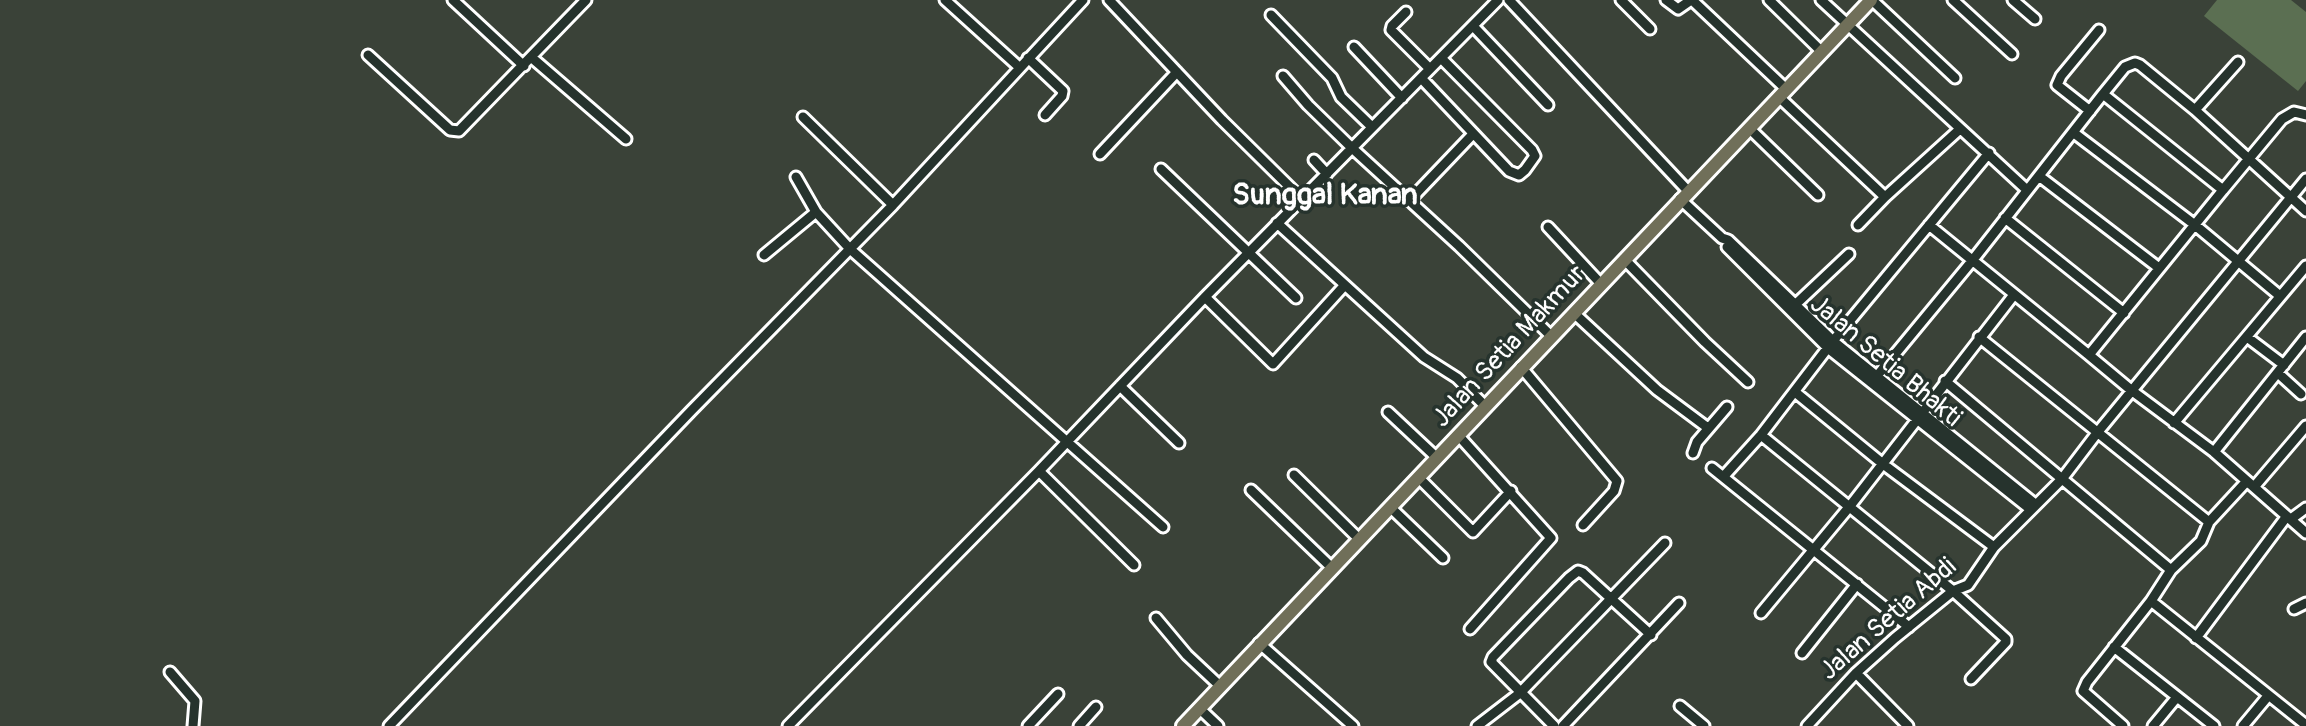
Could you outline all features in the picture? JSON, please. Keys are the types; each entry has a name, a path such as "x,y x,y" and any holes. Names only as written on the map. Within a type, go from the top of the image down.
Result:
{"main road":[{"name":"Jalan Setia Makmur","path":"1183,726 1868,1"}],"street":[{"path":"453,0 626,139"},
{"path":"368,55 453,132 459,131 586,0"},
{"path":"945,0 1019,67"},
{"path":"389,726 893,205 1083,0"},
{"path":"1109,0 1301,198"},
{"path":"788,726 1301,198 1498,0"},
{"name":"Jalan Setia Bhakti","path":"1509,0 1722,238 1728,240 1831,345 2032,506"},
{"path":"1621,0 1650,29"},
{"path":"1666,0 1678,9 1692,0 1885,197"},
{"path":"1769,0 1822,52"},
{"path":"1821,0 2027,190"},
{"path":"1953,0 2012,54"},
{"path":"2013,0 2035,19"},
{"path":"1868,1 1955,78"},
{"path":"1406,12 1391,30 1430,69"},
{"path":"1271,15 1329,74 1341,97 1372,127"},
{"path":"1473,26 1548,105"},
{"path":"2090,111 2057,85 2099,30"},
{"path":"1354,47 1402,98"},
{"path":"1028,58 1063,92 1045,115"},
{"path":"1421,78 1473,134 1514,174 1519,175 1535,156 1441,58"},
{"path":"2195,110 2238,62"},
{"path":"1874,380 2125,67 2135,63 2195,110 2306,211"},
{"path":"1100,154 1177,72"},
{"path":"1283,76 1352,148 1551,336"},
{"path":"2103,94 2223,190"},
{"path":"2089,355 2288,115 2301,112 2306,115"},
{"path":"803,117 893,205"},
{"path":"1749,128 1818,195"},
{"path":"1858,225 1960,129"},
{"path":"2074,133 2195,225 2280,296"},
{"path":"1409,201 1473,134"},
{"path":"1724,476 1761,435 1989,153"},
{"path":"1314,160 1327,174"},
{"path":"1161,169 1296,298"},
{"path":"2039,176 2159,268"},
{"path":"796,177 816,212 850,249 1163,527"},
{"name":"Jalan Setia Abdi","path":"1807,726 1856,673 1953,591 1968,585 1994,547 2062,479 2131,390 2306,179"},
{"path":"764,255 816,212"},
{"path":"2005,218 2124,313"},
{"path":"1277,223 1424,357 1457,378 1485,406"},
{"path":"1929,225 2131,390 2214,452 2306,533"},
{"path":"1548,227 1601,284"},
{"path":"1796,304 1849,254"},
{"path":"1624,259 1748,382"},
{"path":"2174,423 2306,266"},
{"name":"Jalan Setia Bhakti","path":"1769,285 1796,304 1831,345"},
{"path":"1205,297 1273,364 1344,286"},
{"path":"1761,613 1850,506 2013,296"},
{"path":"1574,313 1657,390 1708,428"},
{"path":"1979,337 2209,522"},
{"path":"2247,337 2281,369 2301,394"},
{"path":"2214,452 2306,337"},
{"path":"1521,367 1607,467 1617,483 1614,491 1583,525"},
{"path":"1945,381 2171,570"},
{"path":"1120,386 1179,443"},
{"path":"1795,392 1883,464 1994,547"},
{"path":"1693,453 1697,442 1727,407"},
{"path":"1388,412 1436,457"},
{"path":"2123,726 2083,691 2171,570 2201,541 2209,522 2306,426"},
{"path":"1458,435 1551,538 1470,629"},
{"path":"1761,435 1953,591 2006,639 1971,679"},
{"path":"1712,468 1909,627"},
{"path":"1039,471 1134,565"},
{"path":"1294,475 1360,540"},
{"path":"1418,477 1473,532 1511,491"},
{"path":"1251,490 1333,569"},
{"path":"1390,507 1443,558"},
{"path":"2196,638 2289,518 2306,508"},
{"path":"1477,726 1520,693 1665,543"},
{"path":"1554,726 1491,662 1569,578 1578,571 1583,573 1651,635"},
{"path":"1802,653 1857,584"},
{"path":"2151,601 2306,725"},
{"path":"1563,726 1679,603"},
{"path":"2294,609 2306,603"},
{"path":"1156,618 1187,655 1220,686"},
{"path":"1259,643 1353,726"},
{"path":"2114,647 2214,726"},
{"path":"170,672 195,701 193,726"},
{"path":"1856,673 1908,726"},
{"path":"1028,726 1058,694"},
{"path":"2243,726 2268,696"},
{"path":"2153,726 2177,697"},
{"path":"1680,706 1704,726"},
{"path":"1079,726 1096,707"},
{"path":"1199,708 1218,726"}],"green space":[{"path":"2217,0 2291,0 2306,12 2306,81 2298,91 2204,16"}],"district":[{"name":"Sunggal Kanan","path":"1325,196"}]}
